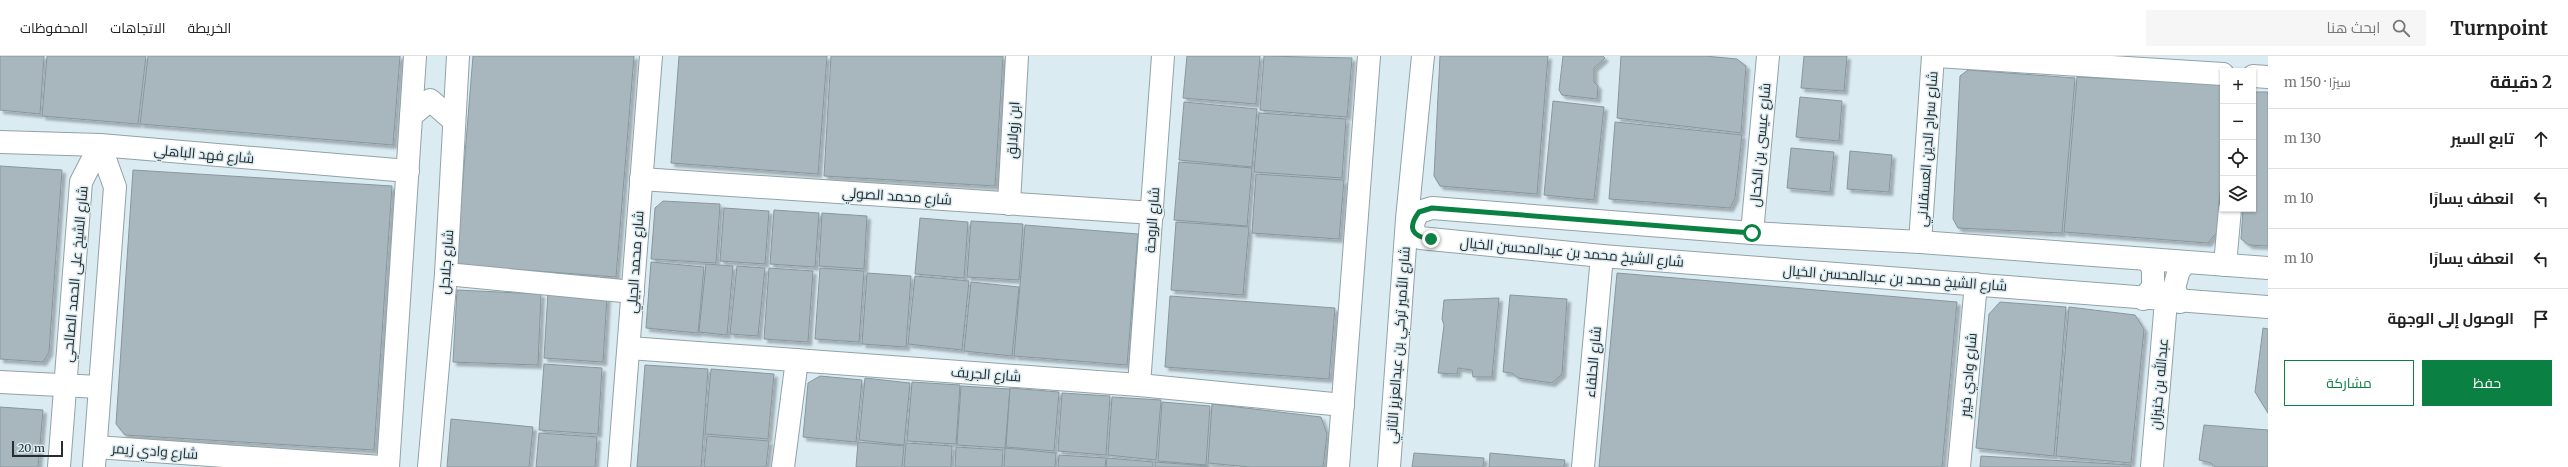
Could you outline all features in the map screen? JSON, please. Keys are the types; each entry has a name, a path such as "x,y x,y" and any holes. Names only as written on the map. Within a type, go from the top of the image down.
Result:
{"street":[{"name":"شارع جلاجل","path":"429,467 446,274 458,56"},
{"name":"شارع محمد الجيلي","path":"618,467 629,348 651,56"},
{"name":"ابن زولالق","path":"1009,204 1017,56"},
{"name":"شارع الروحة","path":"1139,385 1153,213 1163,56"},
{"path":"1338,467 1369,56"},
{"name":"شارع الأمير تركي بن عبدالعزيز الثاني","path":"1389,467 1407,219 1423,56"},
{"name":"شارع عيسى بن الكحال","path":"1752,233 1768,56"},
{"name":"شارع سراج الدين العسقلاني","path":"1920,242 1933,56"},
{"path":"1937,56 2220,74"},
{"path":"414,64 431,90 456,82"},
{"path":"388,467 414,64"},
{"path":"2256,76 2268,77"},
{"path":"411,116 430,100 454,121"},
{"name":"شارع فهد الباهلي","path":"0,142 100,145 408,171"},
{"path":"95,457 115,187 100,145"},
{"name":"شارع الشيخ على الحمد الصالحي","path":"59,467 81,182 100,145"},
{"name":"شارع محمد الصولي","path":"641,179 1153,213"},
{"name":"شارع الشيخ محمد بن عبدالمحسن الخيال","path":"2268,268 2148,261 1920,242 1752,233 1432,208 1419,212 1413,226 1414,233 1420,238 1602,256 1976,284 2173,302 2268,307"},
{"path":"2225,265 2230,212"},
{"name":"شارع الحلقاء","path":"1583,467 1602,256"},
{"path":"2143,299 2153,287 2152,268 2148,261"},
{"name":"عبدالله بن خنيزان","path":"2152,467 2174,288 2179,270 2186,263"},
{"path":"446,274 633,292"},
{"name":"شارع وادي خيبر","path":"1959,467 1976,284"},
{"name":"شارع الجريف","path":"629,348 1139,385 1343,404"},
{"path":"783,467 797,360"},
{"path":"0,382 99,387"},
{"name":"شارع وادي زيمر","path":"95,457 381,467"}],"building":[{"path":"0,56 44,56 40,114 0,110"},
{"path":"47,56 146,56 138,124 42,116"},
{"path":"148,56 400,56 393,145 140,124"},
{"path":"473,56 634,56 616,277 456,265"},
{"path":"679,56 827,56 818,174 671,163"},
{"path":"831,56 1003,56 995,186 824,176"},
{"path":"1187,56 1260,56 1256,104 1183,98"},
{"path":"1264,56 1352,58 1347,117 1260,110"},
{"path":"1440,56 1548,56 1537,194 1440,186 1434,176"},
{"path":"1563,56 1603,56 1605,58 1594,68 1594,82 1598,86 1597,99 1562,95 1559,90"},
{"path":"1621,56 1705,56 1737,59 1746,66 1741,133 1617,118"},
{"path":"1804,56 1847,56 1844,91 1801,88"},
{"path":"1968,70 2075,78 2062,233 1958,228 1953,219 1960,76"},
{"path":"2077,77 2220,84 2220,194 2217,232 2208,243 2064,232"},
{"path":"2256,92 2268,92 2268,246 2249,245 2241,239 2243,212 2256,212"},
{"path":"1800,97 1842,101 1839,141 1796,137"},
{"path":"1553,101 1604,107 1594,200 1544,195"},
{"path":"1184,102 1257,109 1252,167 1179,160"},
{"path":"1259,113 1346,119 1342,178 1254,172"},
{"path":"1615,122 1742,135 1735,198 1730,208 1609,199"},
{"path":"1791,148 1834,152 1830,192 1787,188"},
{"path":"1850,151 1892,155 1889,192 1847,189"},
{"path":"1179,162 1252,168 1247,226 1174,220"},
{"path":"0,166 62,170 49,352 43,362 0,359"},
{"path":"133,170 392,186 374,450 125,435 116,424"},
{"path":"1256,174 1344,180 1339,239 1252,233"},
{"path":"663,201 720,204 716,263 651,259 655,208"},
{"path":"724,208 769,211 765,264 720,261"},
{"path":"774,210 819,213 815,267 770,264"},
{"path":"822,213 867,216 864,269 819,266"},
{"path":"920,218 968,222 964,278 915,274"},
{"path":"971,221 1023,224 1019,280 967,277"},
{"path":"1176,222 1249,227 1243,295 1171,290"},
{"path":"1025,225 1138,234 1127,365 1014,356"},
{"path":"651,262 704,267 698,333 646,328"},
{"path":"706,264 733,266 727,335 699,332"},
{"path":"737,266 765,268 758,336 730,334"},
{"path":"769,268 813,271 808,342 764,339"},
{"path":"820,268 864,271 859,342 815,339"},
{"path":"867,273 911,276 906,347 862,344"},
{"path":"1617,273 1957,302 1942,467 1599,467"},
{"path":"915,276 969,281 962,350 908,344"},
{"path":"971,282 1019,287 1012,356 964,351"},
{"path":"457,290 541,294 538,365 453,362"},
{"path":"548,292 607,296 603,362 544,358"},
{"path":"1510,295 1567,299 1562,374 1552,383 1518,378 1512,373 1503,372"},
{"path":"1170,296 1335,308 1329,379 1165,367"},
{"path":"1499,298 1492,377 1473,377 1472,370 1458,368 1457,374 1438,373 1444,325 1442,319 1444,300"},
{"path":"2000,302 2066,307 2054,456 1976,448 1989,314"},
{"path":"2069,307 2135,315 2144,329 2131,463 2056,456"},
{"path":"2263,328 2268,329 2268,413 2255,392"},
{"path":"544,364 602,368 598,434 539,430"},
{"path":"645,365 708,369 701,467 637,467"},
{"path":"711,369 774,374 768,439 705,434"},
{"path":"820,376 862,380 856,442 803,437 808,383"},
{"path":"865,378 910,383 904,445 859,440"},
{"path":"912,382 960,385 956,444 907,441"},
{"path":"961,386 1010,389 1005,448 957,445"},
{"path":"1010,388 1059,392 1054,451 1006,447"},
{"path":"1062,393 1110,396 1106,455 1058,451"},
{"path":"1112,397 1161,400 1156,460 1108,455"},
{"path":"1162,402 1210,406 1206,465 1158,461"},
{"path":"1212,404 1321,417 1327,434 1323,467 1250,467 1208,463"},
{"path":"0,407 43,410 38,467 0,467"},
{"path":"451,419 533,427 529,467 447,467"},
{"path":"2204,425 2268,430 2268,467 2215,467 2211,463 2199,460"},
{"path":"539,433 597,437 595,467 536,467"},
{"path":"707,436 769,441 766,467 704,467"},
{"path":"858,442 904,446 902,467 856,467"},
{"path":"906,443 952,446 951,467 904,467"},
{"path":"956,447 1003,450 1002,467 955,467"},
{"path":"1005,448 1056,453 1055,467 1004,467"},
{"path":"1414,453 1484,458 1483,467 1412,467"},
{"path":"1490,453 1565,460 1564,467 1489,467"},
{"path":"1059,455 1106,458 1105,467 1058,467"},
{"path":"1981,456 2131,465 2131,467 1980,467"},
{"path":"1107,458 1153,462 1153,467 1106,467"},
{"path":"1155,462 1208,466 1208,467 1155,467"}],"route":[{"path":"1431,239 1420,238 1414,233 1413,226 1414,218 1419,212 1432,208 1752,233"}]}
